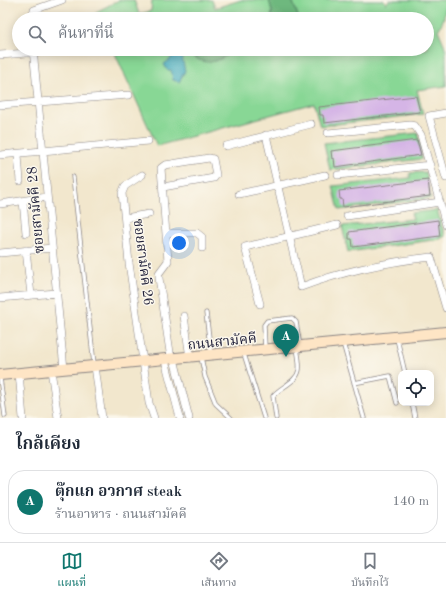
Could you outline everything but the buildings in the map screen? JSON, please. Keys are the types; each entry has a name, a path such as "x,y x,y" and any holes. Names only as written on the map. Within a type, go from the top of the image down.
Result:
{"main road":[{"name":"ถนนสามัคคี","path":"0,375 243,353 446,332"}],"street":[{"path":"34,12 35,10 62,0"},
{"path":"0,55 12,54"},
{"name":"ซอยสามัคคี 28","path":"33,56 64,369"},
{"path":"0,105 130,94"},
{"path":"446,113 429,116 445,167 446,178"},
{"path":"226,146 311,124"},
{"path":"328,133 410,125 419,129 446,225"},
{"path":"266,135 301,287 324,278 394,261 431,257 446,308"},
{"path":"0,155 18,155 148,141"},
{"path":"18,155 20,180"},
{"path":"163,187 214,178 216,175 213,159 209,158 162,166 161,168 168,261 159,273 158,278 180,418"},
{"path":"338,176 430,166"},
{"name":"ซอยสามัคคี 26","path":"142,175 130,182 123,189 125,218 149,403 154,418"},
{"path":"238,194 325,175"},
{"path":"0,204 47,197"},
{"path":"23,200 26,233"},
{"path":"347,216 440,202"},
{"path":"125,218 149,214"},
{"path":"260,304 245,247 337,225"},
{"path":"166,233 197,233 202,237 202,248"},
{"path":"0,252 52,248"},
{"path":"26,250 31,295"},
{"path":"0,298 56,293"},
{"path":"184,316 195,357"},
{"path":"170,360 189,418"},
{"path":"95,366 102,418"},
{"path":"51,370 58,418"},
{"path":"18,373 23,418"}],"lane":[{"path":"73,177 95,366"},
{"path":"206,313 212,355"},
{"path":"265,350 264,326 267,321 292,318 296,322 299,347 299,371 296,377 278,390 273,396 276,418"},
{"path":"396,338 404,370"},
{"path":"343,343 364,418"},
{"path":"243,353 264,418"},
{"path":"195,357 216,404 231,418"},
{"path":"354,383 390,376 397,404"},
{"path":"0,378 5,416"},
{"path":"413,406 415,418"}],"green space":[{"path":"119,0 134,0 138,12 96,12"},
{"path":"152,0 212,0 215,8 241,0 269,0 272,11 147,12 151,11"},
{"path":"269,0 292,0 296,12 272,12"},
{"path":"292,0 384,0 386,4 389,0 446,0 443,20 438,30 446,49 446,86 417,90 423,114 320,126 314,103 157,146 116,56 195,56 194,57 221,58 225,56 434,56 434,12 296,12"},
{"path":"225,56 211,62 206,62 194,57"},
{"path":"418,133 422,159 330,170 324,143"},
{"path":"426,172 431,198 339,210 333,186 410,178 410,173"},
{"path":"437,210 445,236 440,239 348,252 342,226 413,219 411,213"}],"water":[{"path":"172,56 182,57 185,71 179,82 173,80 171,70 167,70 164,64 171,59"}],"place":[{"name":"ตุ๊กแก อวกาศ steak","path":"286,357"}]}
